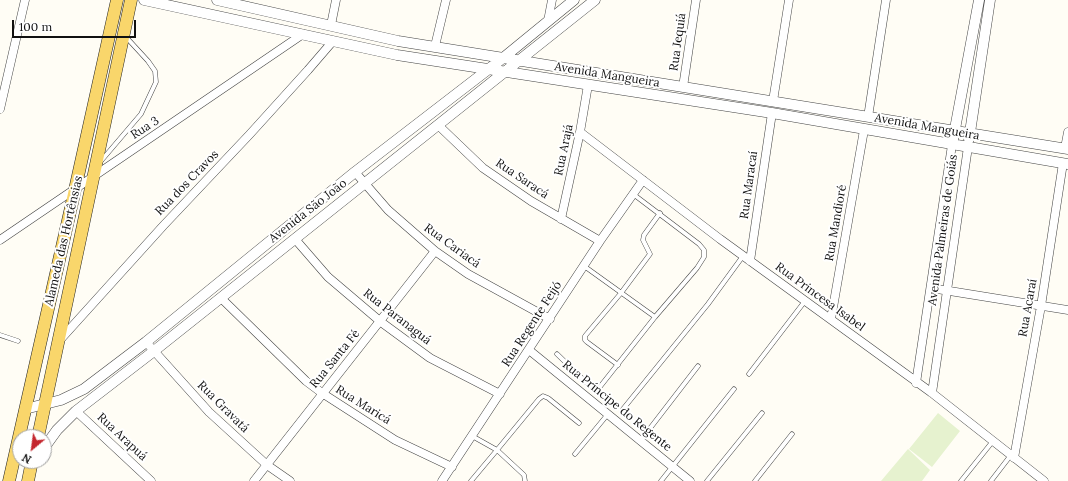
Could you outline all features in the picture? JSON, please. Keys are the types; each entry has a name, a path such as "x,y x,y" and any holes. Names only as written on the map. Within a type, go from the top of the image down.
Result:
{"main road":[{"name":"Alameda das Hortênsias","path":"9,481 117,0"},
{"name":"Alameda das Hortênsias","path":"40,429 131,0"}],"street":[{"path":"0,109 25,0"},
{"name":"Avenida Mangueira","path":"144,0 397,55 772,113 952,145 1066,163"},
{"name":"Avenida Mangueira","path":"217,0 229,1 398,41 1067,148"},
{"path":"330,26 336,0"},
{"path":"435,46 446,0"},
{"path":"548,21 552,0"},
{"name":"Avenida São João","path":"25,409 62,400 84,389 146,342 355,172 486,69 503,58 574,0"},
{"name":"Avenida São João","path":"52,437 76,411 221,298 595,0"},
{"name":"Rua Jequiá","path":"683,87 696,0"},
{"path":"773,101 789,0"},
{"path":"868,117 886,0"},
{"name":"Avenida Palmeiras de Goiás","path":"916,383 954,130 979,0"},
{"name":"Avenida Palmeiras de Goiás","path":"932,393 990,0"},
{"name":"Rua 3","path":"0,240 76,188 95,171 153,137 303,34"},
{"name":"Rua dos Cravos","path":"58,342 163,226 250,134 333,41"},
{"name":"Rua Arajá","path":"561,219 580,132 588,84"},
{"name":"Rua Maracaí","path":"750,261 772,113"},
{"name":"Rua Saracá","path":"438,125 483,168 531,201 600,241"},
{"name":"Rua Mandioré","path":"831,319 864,130"},
{"name":"Rua Princesa Isabel","path":"580,132 750,261 831,319 916,383 932,393 1044,481"},
{"path":"1067,148 1068,132"},
{"name":"Rua Acaraí","path":"1013,456 1066,163"},
{"name":"Rua Cariacá","path":"355,172 388,210 435,251 468,274 550,320"},
{"name":"Rua Regente Feijó","path":"442,481 550,320 600,241 643,180"},
{"name":"Rua Paranaguá","path":"295,239 328,276 381,322 430,358 500,394"},
{"name":"Rua Santa Fé","path":"254,481 322,393 381,322 435,251"},
{"path":"931,288 1068,310"},
{"name":"Rua Maricá","path":"221,298 306,381 322,393 395,440 452,467"},
{"name":"Rua Gravatá","path":"146,342 209,412 267,466 290,481"},
{"name":"Rua Príncipe do Regente","path":"529,350 690,481"},
{"name":"Rua Arapuá","path":"76,411 151,481"}],"lane":[{"path":"95,171 141,114 156,82 155,71 148,61 124,35"},
{"path":"557,354 594,388 599,388 655,317 697,268 704,257 704,250 700,244 633,194"},
{"path":"618,365 587,342 585,340 585,336 621,293 650,254 650,251 643,240 644,235 660,213"},
{"path":"623,409 708,304 743,255"},
{"path":"584,266 655,317"},
{"path":"749,374 805,301"},
{"path":"0,335 18,341"},
{"path":"641,440 698,366"},
{"path":"661,481 734,389"},
{"path":"471,481 543,396 548,398 579,423"},
{"path":"707,481 762,413"},
{"path":"575,454 608,414"},
{"path":"755,481 792,434"},
{"path":"472,436 497,450 524,475 526,481"},
{"path":"961,481 993,441"},
{"path":"991,481 1013,456"}],"green space":[{"path":"938,413 960,431 932,467 909,449"},
{"path":"908,449 930,470 922,481 881,481"}]}
